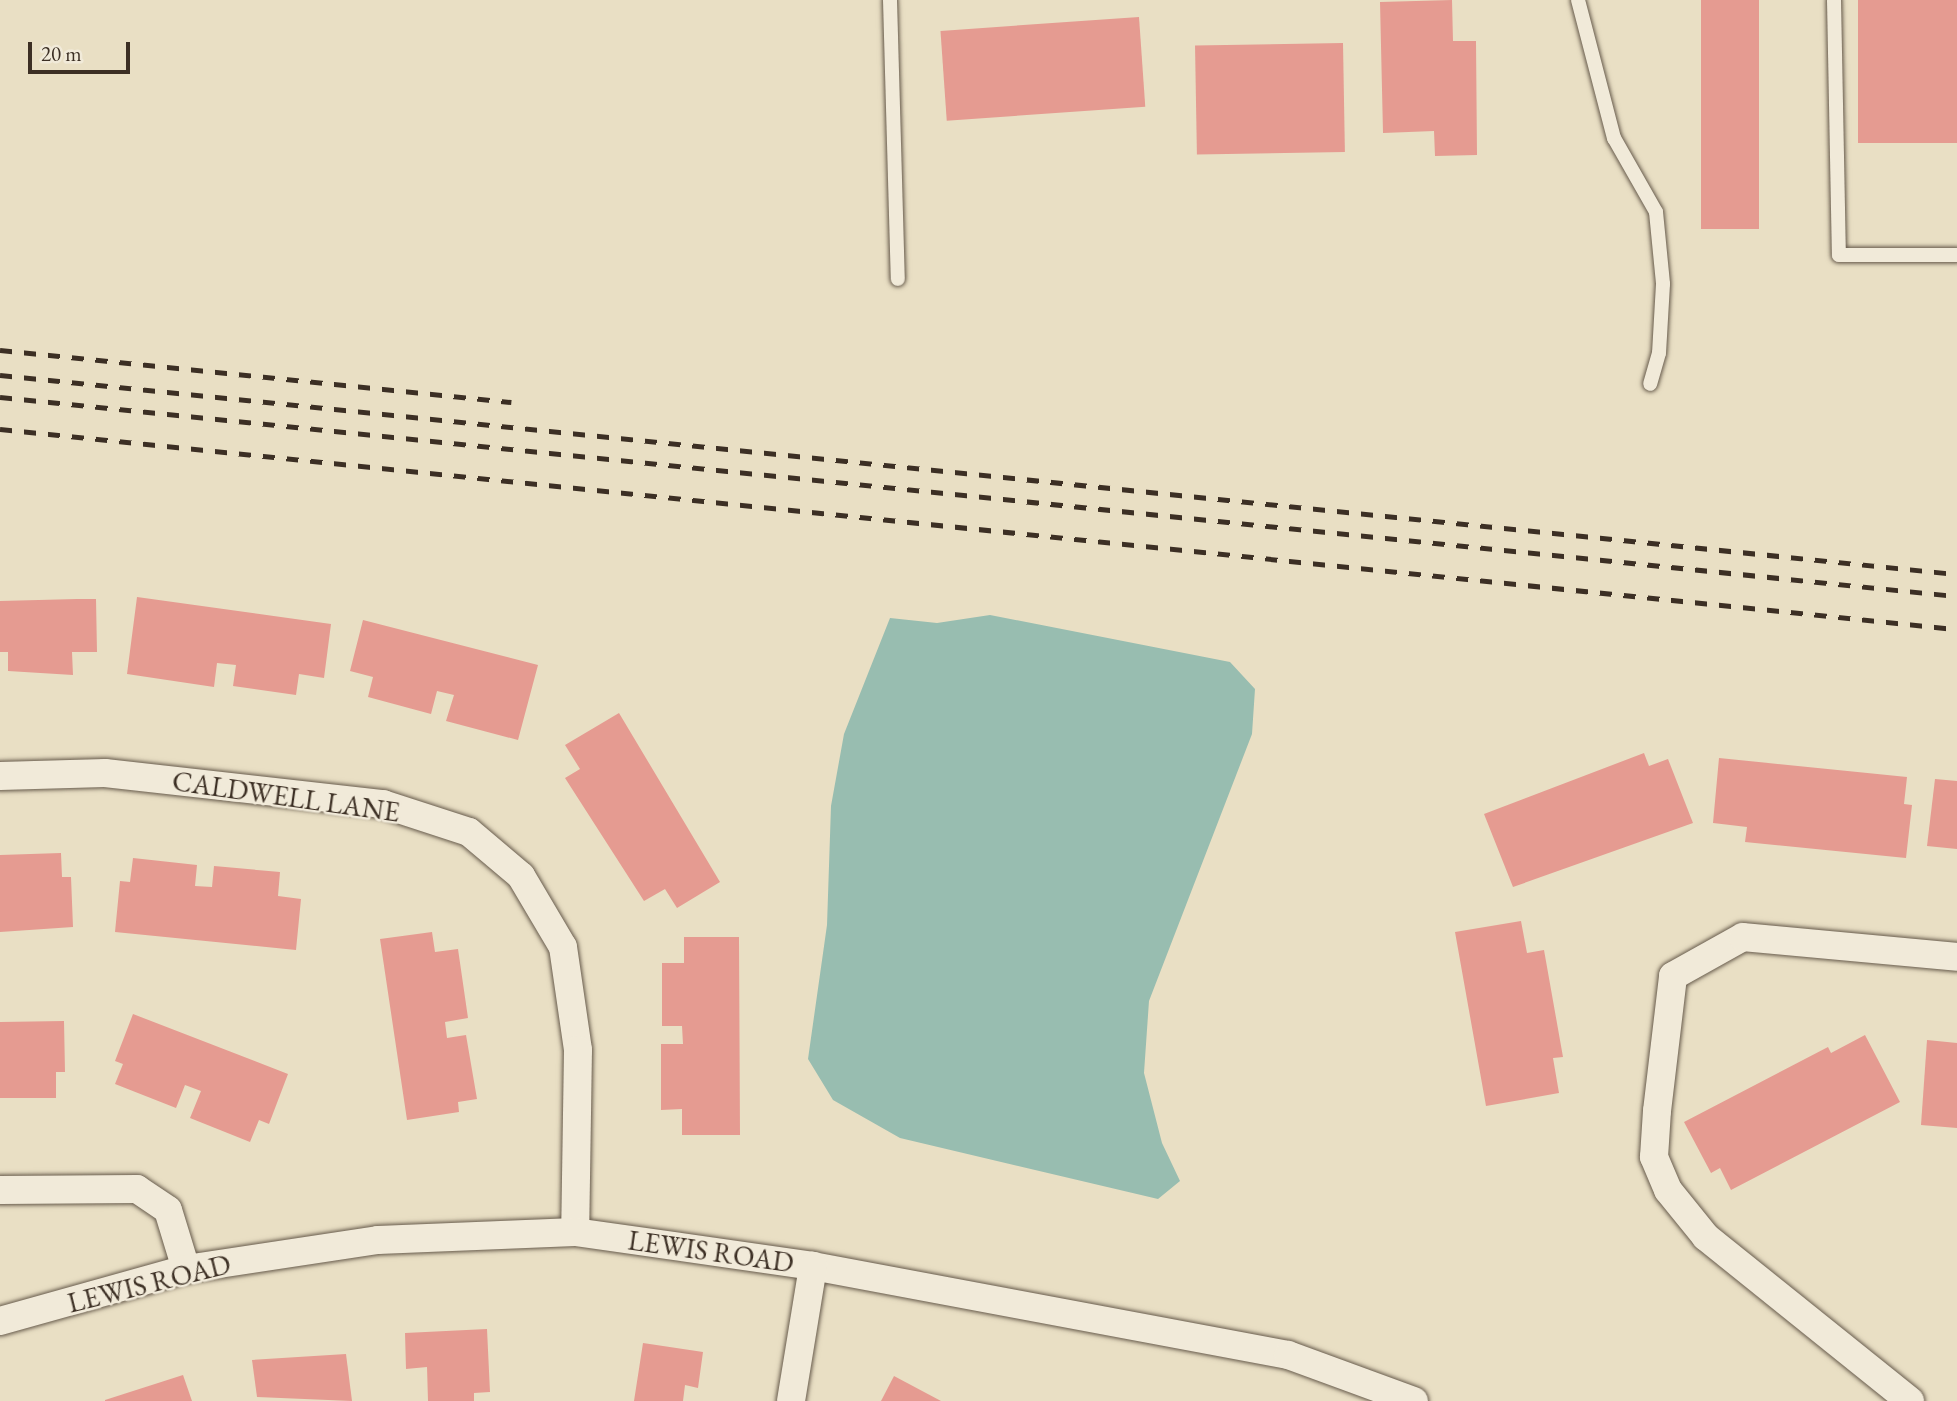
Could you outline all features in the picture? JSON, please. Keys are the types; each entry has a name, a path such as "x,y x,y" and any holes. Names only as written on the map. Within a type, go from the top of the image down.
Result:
{"street":[{"name":"CALDWELL LANE","path":"0,776 105,773 383,804 469,832 521,876 563,947 578,1050 575,1232"},
{"path":"1910,1401 1706,1237 1668,1190 1654,1157 1657,1111 1673,976 1743,937 1957,957"},
{"path":"0,1190 137,1189 168,1210 186,1269"},
{"name":"LEWIS ROAD","path":"0,1321 186,1269 378,1240 575,1232 813,1266 1288,1354 1414,1401"},
{"path":"791,1401 813,1266"}],"lane":[{"path":"890,0 898,279"},
{"path":"1578,0 1614,138 1656,212 1663,284 1659,354 1650,384"},
{"path":"1835,0 1839,254 1957,255"}],"water":[{"path":"990,615 1230,662 1255,689 1252,734 1149,1001 1144,1073 1162,1143 1180,1181 1158,1199 900,1138 833,1100 808,1059 827,925 831,806 844,734 890,618 937,623"}],"building":[{"path":"1452,0 1453,41 1476,41 1477,155 1435,156 1434,131 1383,133 1380,2"},
{"path":"1701,0 1759,0 1759,229 1701,229"},
{"path":"1858,0 1957,0 1957,143 1858,143"},
{"path":"1139,17 1145,107 947,121 940,31"},
{"path":"1343,43 1345,152 1197,155 1195,46"},
{"path":"137,597 331,624 324,678 299,674 296,695 233,686 236,665 217,663 214,687 127,674"},
{"path":"96,599 97,652 72,652 73,675 8,671 8,652 0,652 0,601"},
{"path":"363,620 538,665 518,740 446,721 454,695 437,691 431,714 368,697 373,677 350,671"},
{"path":"619,713 720,882 677,908 665,889 644,901 565,778 580,769 565,745"},
{"path":"1644,753 1649,766 1668,759 1693,823 1513,887 1484,814"},
{"path":"1719,758 1907,777 1904,804 1912,805 1906,858 1745,842 1747,827 1713,823"},
{"path":"1935,779 1957,781 1957,849 1927,846"},
{"path":"61,853 62,877 71,877 73,927 0,932 0,855"},
{"path":"133,858 197,865 195,886 212,887 214,866 280,872 278,896 301,899 296,950 115,932 120,881 130,882"},
{"path":"1521,921 1527,953 1544,950 1563,1057 1553,1058 1559,1093 1486,1106 1455,932"},
{"path":"432,932 435,952 458,949 468,1018 445,1022 447,1038 466,1035 477,1099 458,1102 459,1112 407,1120 380,939"},
{"path":"684,937 739,937 740,1135 682,1135 682,1109 661,1110 661,1044 683,1044 682,1026 662,1026 662,963 684,963"},
{"path":"133,1014 288,1074 269,1124 259,1120 250,1142 190,1118 201,1091 185,1085 176,1108 115,1084 123,1064 115,1061"},
{"path":"64,1021 65,1072 56,1072 56,1098 0,1098 0,1022"},
{"path":"1865,1035 1900,1102 1731,1190 1720,1168 1711,1173 1684,1122 1828,1047 1831,1053"},
{"path":"1927,1040 1957,1043 1957,1128 1921,1125"},
{"path":"487,1329 490,1392 474,1393 474,1401 428,1401 427,1367 406,1369 405,1333"},
{"path":"643,1343 703,1352 698,1388 685,1385 683,1401 634,1401"},
{"path":"346,1354 352,1401 257,1397 252,1360"},
{"path":"183,1375 192,1401 105,1401 105,1400"},
{"path":"894,1376 941,1401 881,1401"}],"railway":[{"path":"0,350 511,402"},
{"path":"0,375 1957,574"},
{"path":"0,397 1957,596"},
{"path":"0,429 1957,629"}]}
